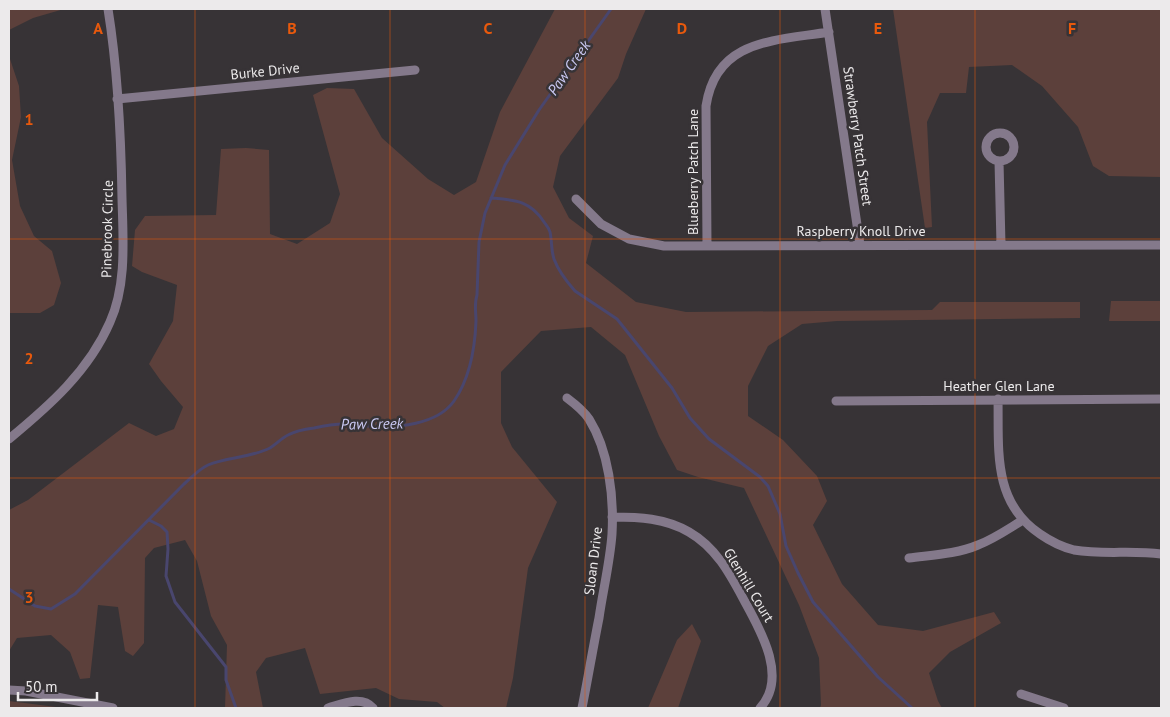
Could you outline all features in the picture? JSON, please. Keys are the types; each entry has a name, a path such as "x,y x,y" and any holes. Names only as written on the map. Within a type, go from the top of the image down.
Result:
{"street":[{"name":"Pinebrook Circle","path":"9,439 72,381 97,348 111,321 117,301 123,247 122,166 118,99 108,9"},
{"name":"Strawberry Patch Street","path":"825,9 860,245"},
{"name":"Blueberry Patch Lane","path":"707,245 706,106 709,89 721,67 750,46 828,32"},
{"name":"Burke Drive","path":"118,99 415,70"},
{"path":"999,161 1001,245"},
{"name":"Raspberry Knoll Drive","path":"576,199 601,224 629,239 664,246 1161,245"},
{"name":"Sloan Drive","path":"567,398 580,408 589,419 596,434 607,474 612,517 612,536 607,572 582,708"},
{"path":"998,399 1001,476 1012,504 1032,529 1047,539 1074,550 1161,554"},
{"name":"Heather Glen Lane","path":"836,400 1161,399"},
{"name":"Glenhill Court","path":"612,517 656,519 672,524 696,536 715,554 731,577 762,632 768,648 772,664 771,682 766,700 760,708"},
{"path":"909,558 957,552 977,546 1023,520"},
{"path":"9,690 26,691 113,708"},
{"path":"1021,694 1064,708"},
{"path":"328,708 358,701 368,703 373,708"}],"shaded area":[{"path":"9,9 64,9 33,18 9,30"},
{"path":"555,9 646,9 626,54 618,78 560,156 553,187 569,218 593,236 586,263 636,302 686,312 932,310 940,302 1080,302 1080,318 837,321 802,324 768,346 748,386 748,416 783,440 817,476 827,501 813,525 842,584 878,625 923,631 994,612 1001,623 950,652 929,673 942,708 820,708 819,658 799,605 744,488 677,470 659,436 625,355 591,327 541,331 501,372 501,423 512,447 557,502 528,568 513,678 506,708 445,708 437,702 399,699 376,688 320,694 305,648 266,658 256,672 263,708 225,708 227,645 211,616 197,561 185,540 154,548 145,558 144,643 133,656 125,651 118,607 98,605 90,678 80,679 70,652 51,635 17,638 9,651 9,510 28,500 129,423 156,436 174,429 183,407 149,364 173,321 177,285 142,272 132,266 135,230 145,216 216,215 221,149 246,148 269,150 270,234 297,244 330,223 340,194 313,95 327,88 354,89 382,138 428,179 454,195 476,182 500,112"},
{"path":"893,9 1161,9 1161,177 1109,176 1093,166 1078,127 1042,86 1012,65 969,67 966,93 940,93 927,122 932,227 925,228"},
{"path":"9,56 19,86 21,117 12,160 20,206 34,236 52,251 61,283 54,305 40,313 9,313"},
{"path":"1111,301 1161,301 1161,321 1109,321"},
{"path":"692,624 701,641 678,708 648,708 677,640"},
{"path":"9,701 64,708 9,708"}],"waterway":[{"name":"Paw Creek","path":"9,589 35,606 51,609 75,594 184,484 198,471 208,465 247,456 270,448 288,435 301,430 340,424 367,426 404,425 427,420 447,409 464,383 473,352 479,242 485,213 505,165 539,110 611,9"},
{"path":"491,198 521,202 539,215 550,231 554,259 563,276 575,291 617,319 672,388 690,418 709,439 760,477 768,486 780,514 786,546 813,602 878,677 912,708"},
{"path":"149,520 161,526 167,532 166,576 175,602 226,667 226,680 236,708"}]}
